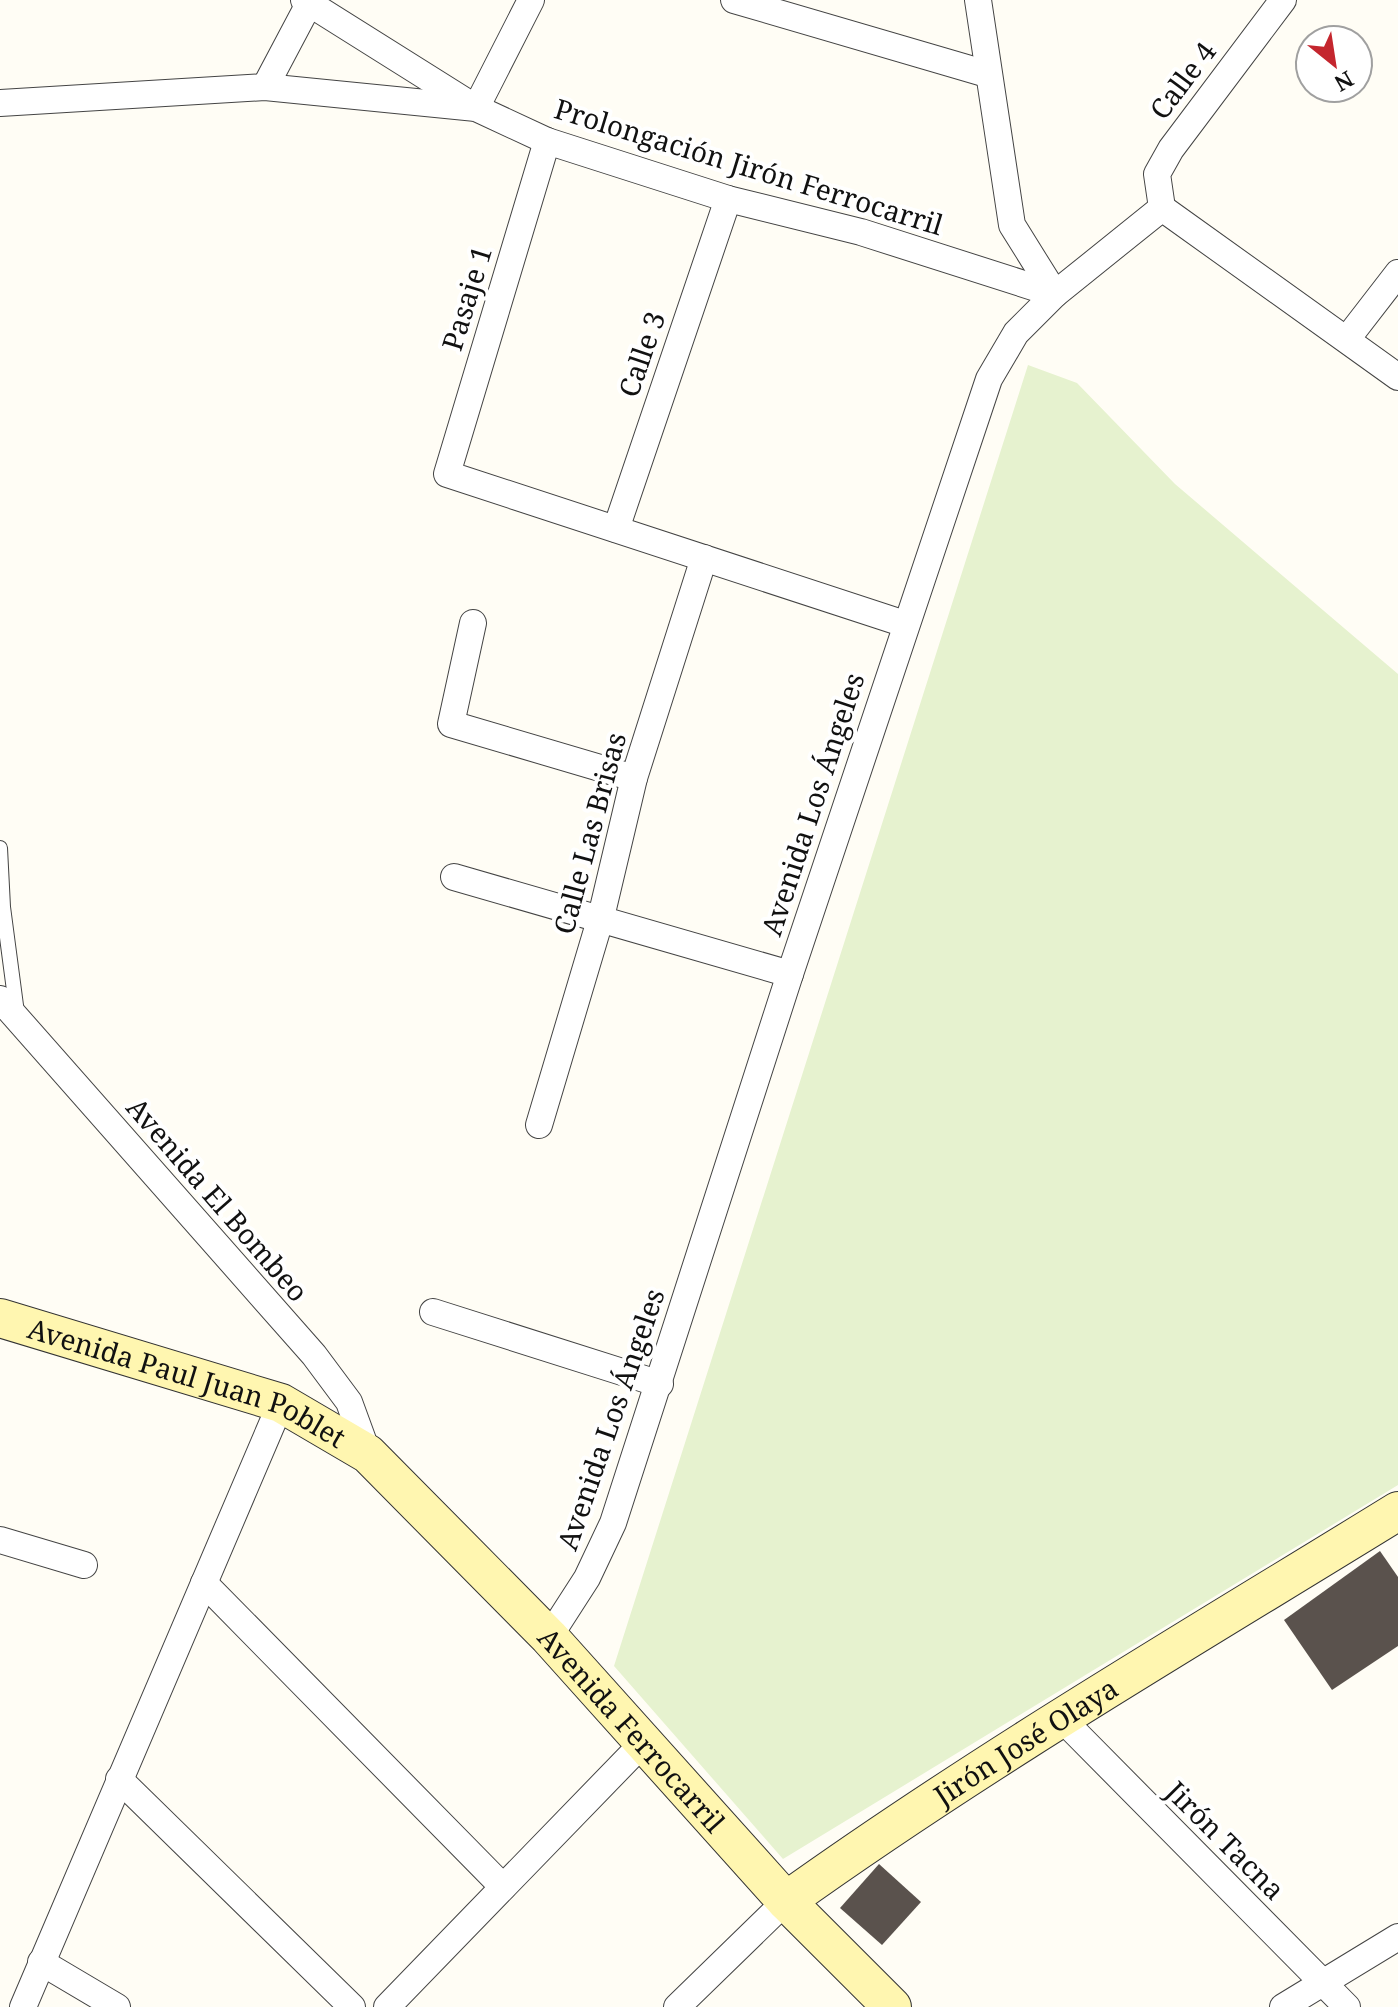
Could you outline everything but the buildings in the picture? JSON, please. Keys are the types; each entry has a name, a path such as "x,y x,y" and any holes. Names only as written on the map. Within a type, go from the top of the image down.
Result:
{"street":[{"path":"265,87 308,1 476,108 531,0"},
{"path":"734,0 987,74"},
{"path":"978,0 1012,225 1055,294 1162,208 1398,377"},
{"name":"Calle 4","path":"1162,208 1157,174 1171,149 1275,3"},
{"name":"Prolongación Jirón Ferrocarril","path":"0,103 265,87 476,108 547,141 728,199 861,232 1055,294"},
{"name":"Pasaje 1","path":"547,141 447,474 616,529"},
{"name":"Calle 3","path":"616,529 728,199"},
{"path":"1347,339 1398,273"},
{"name":"Avenida Los Ángeles","path":"549,1637 587,1578 613,1523 905,624 989,379 1016,333 1055,294"},
{"path":"616,529 905,624"},
{"name":"Calle Las Brisas","path":"539,1125 601,917 634,778 704,558"},
{"path":"473,623 451,724 634,778"},
{"path":"454,877 790,974"},
{"name":"Avenida El Bombeo","path":"0,999 314,1355 349,1402 368,1454"},
{"path":"433,1312 660,1384"},
{"name":"Avenida Paul Juan Poblet","path":"0,1318 281,1403 368,1454"},
{"path":"23,2007 281,1403"},
{"name":"Avenida Ferrocarril","path":"368,1454 549,1637 786,1901 892,2007"},
{"name":"Jirón José Olaya","path":"677,2007 786,1901 881,1833 1061,1718 1398,1511"},
{"path":"0,1540 84,1565"},
{"path":"204,1583 503,1887"},
{"name":"Jirón Tacna","path":"1061,1718 1347,2007"},
{"path":"387,2007 645,1741"},
{"path":"119,1779 352,2007"},
{"path":"1283,2007 1398,1937"},
{"path":"41,1962 117,2007"}],"lane":[{"path":"0,848 3,907 18,1021"}],"green space":[{"path":"1028,365 1077,383 1175,484 1398,674 1398,1485 783,1859 614,1666"}]}
